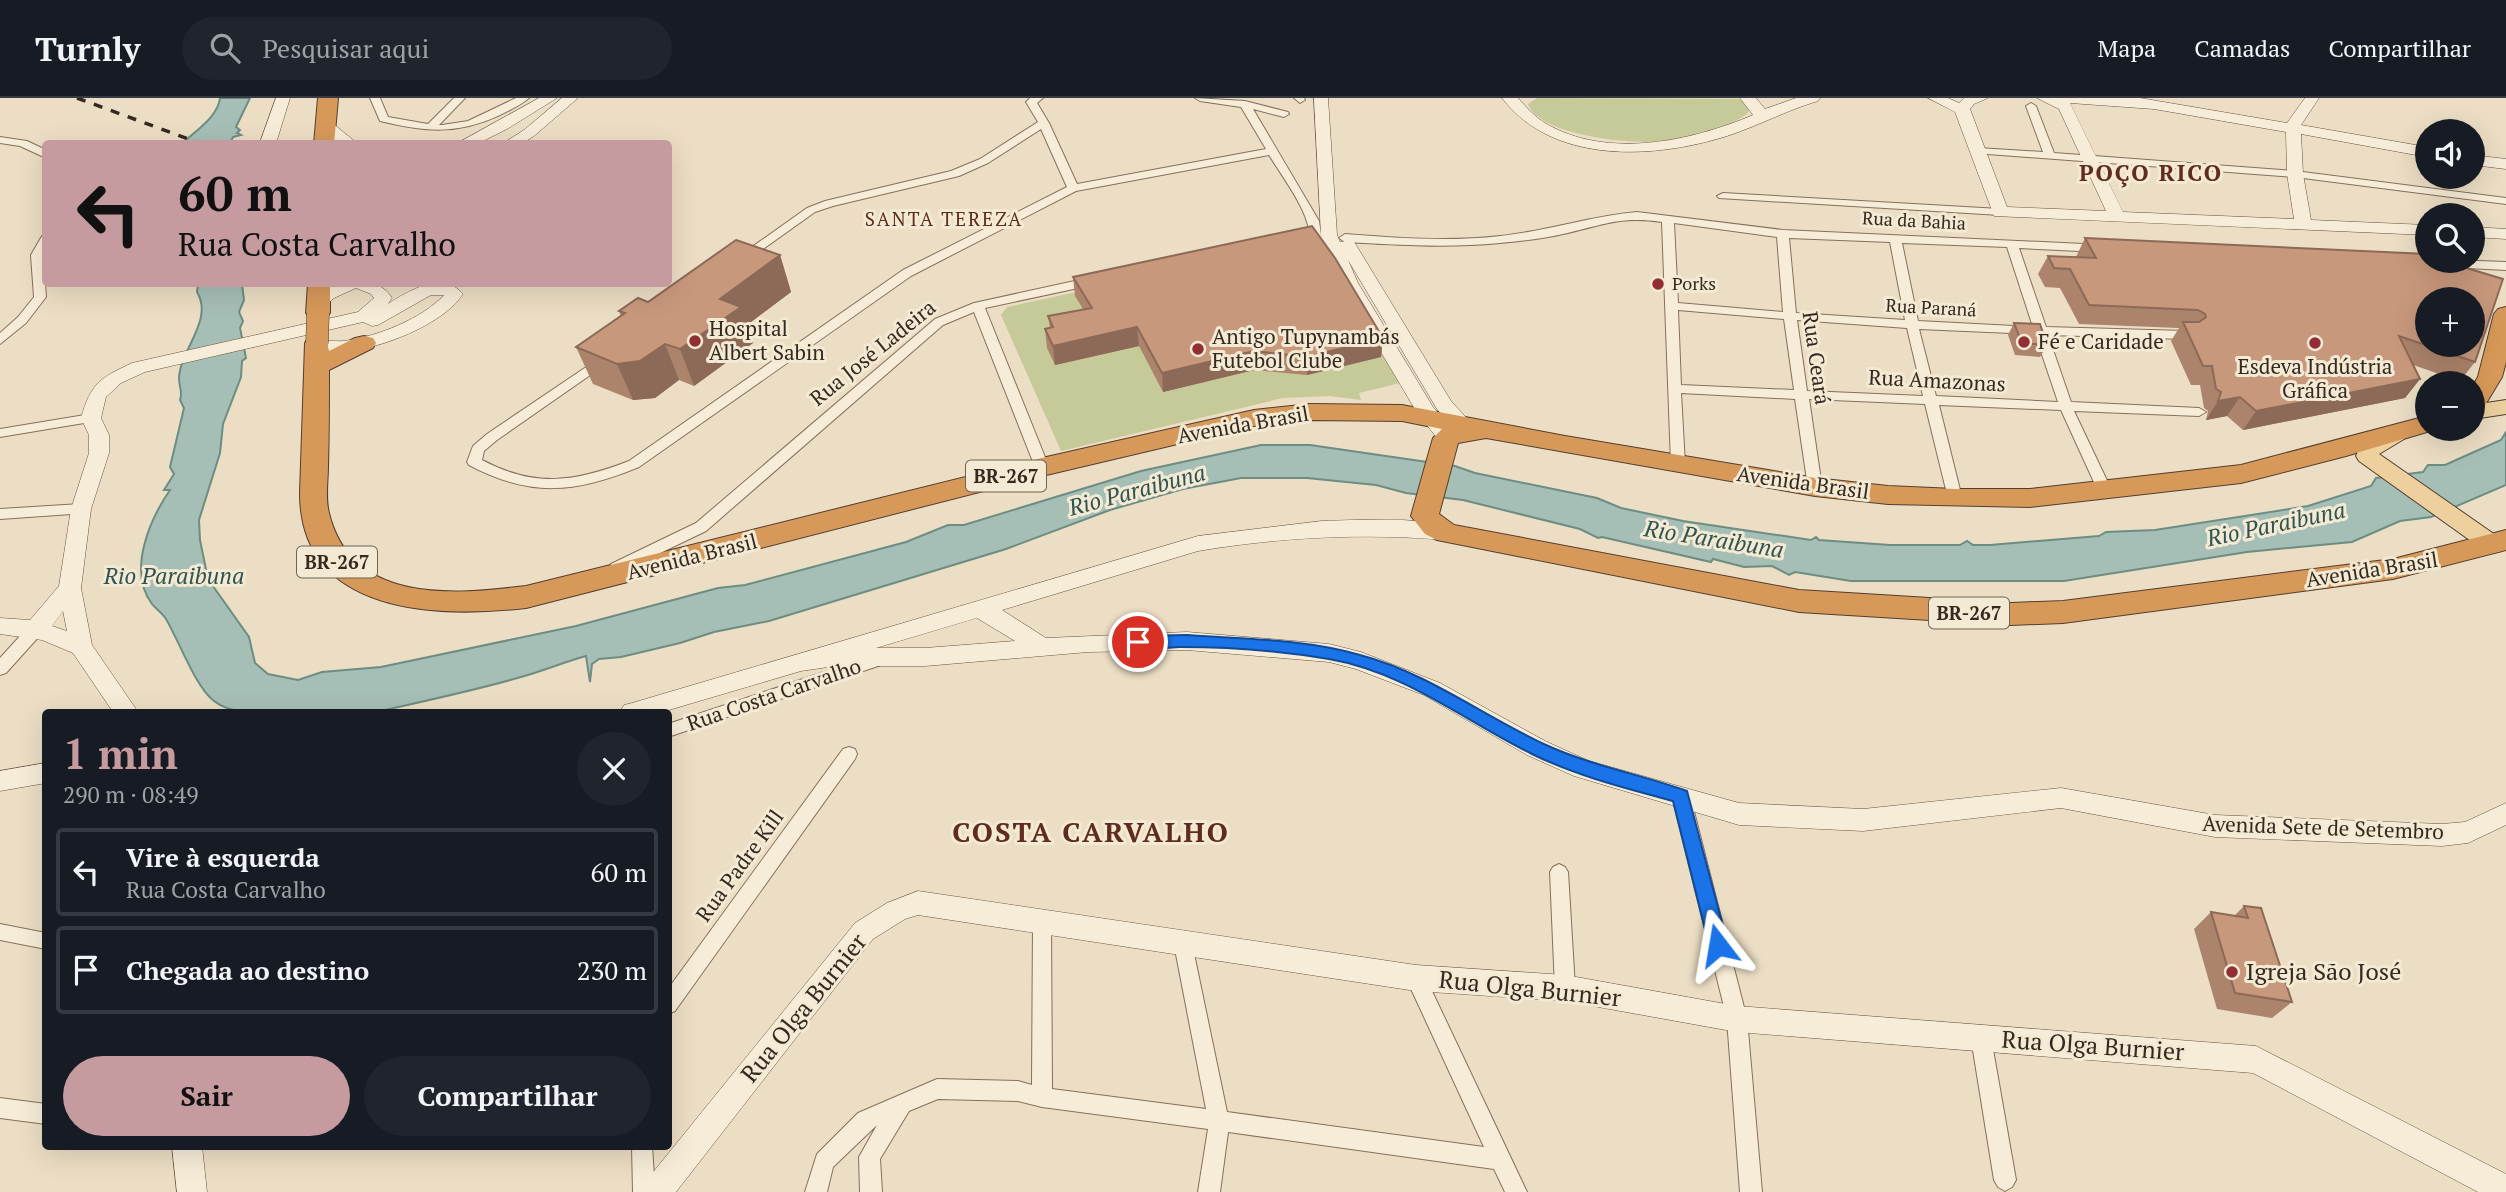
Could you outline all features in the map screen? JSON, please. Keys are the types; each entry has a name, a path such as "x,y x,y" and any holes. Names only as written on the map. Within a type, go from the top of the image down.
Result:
{"highway":[{"path":"325,134 328,98"},
{"name":"Avenida Brasil","path":"318,300 314,512 323,541 331,556 348,572 387,595 448,602 505,600 584,584 1042,467 1272,416 1335,410 1402,414 1446,432 1495,431 1815,487 1888,495 1955,498 2030,498 2105,491 2266,469 2415,428"},
{"path":"2485,385 2490,377 2506,314"},
{"path":"317,352 364,343"},
{"path":"1433,519 1446,432"},
{"name":"Avenida Brasil","path":"1433,519 1799,601 2011,614 2063,612 2162,601 2393,569 2494,542"}],"main road":[{"path":"269,140 283,98"},
{"path":"472,140 550,98"},
{"path":"524,139 571,98"},
{"path":"1321,98 1337,172"},
{"path":"1336,98 1337,172 1323,237 1349,283 1444,405 1446,432"},
{"path":"1509,98 1524,104 1535,123 1560,135 1622,146 1692,141 1813,98"},
{"path":"1747,98 1756,106 1760,116"},
{"path":"1935,98 1962,109 2000,212"},
{"path":"1962,109 1969,101 1981,98"},
{"path":"2303,223 2295,174 2293,126 2312,98"},
{"path":"2041,101 2141,102 2293,126 2415,150"},
{"path":"2041,101 2065,106 2116,216"},
{"path":"325,134 342,140"},
{"path":"2485,161 2506,164"},
{"name":"Rua da Bahia","path":"2000,212 2415,229"},
{"path":"2485,233 2506,234"},
{"path":"1323,237 1354,259 1401,351 1426,411 1446,432"},
{"name":"Avenida Brasil","path":"318,300 343,287"},
{"path":"276,340 355,319 371,312 382,303 382,293 374,287"},
{"path":"123,709 81,647 70,588 81,509 99,453 99,435 94,411 122,384 151,368 370,322 426,290 441,288 452,291 453,298 444,307 364,343"},
{"path":"2485,410 2506,407"},
{"name":"BR-267","path":"2397,433 2370,448 2367,456 2494,542"},
{"name":"Avenida Brasil","path":"642,709 1198,544 1262,533 1354,526 1395,527 1433,519"},
{"path":"37,628 70,588"},
{"path":"1010,628 1012,612 1020,598"},
{"path":"979,610 991,614 1041,646"},
{"path":"0,626 37,628 60,635 81,647"},
{"name":"Rua Costa Carvalho","path":"801,662 835,657 880,659 1041,646 1187,641 1329,653 1361,661 1432,689 1536,748 1583,769 1681,796"},
{"path":"0,781 42,774"},
{"name":"Avenida Sete de Setembro","path":"1681,796 1739,814 1863,820 2061,798 2215,827 2390,834 2468,832 2506,813"},
{"name":"Rua Olga Burnier","path":"657,1192 863,931 896,911 918,903 1416,978 1565,988 1737,1019 2256,1060 2506,1190"},
{"path":"187,1150 192,1192"}],"street":[{"path":"375,98 384,119 450,129 469,125 524,98"},
{"path":"430,128 460,98"},
{"path":"1200,98 1245,104 1284,114"},
{"path":"1035,100 1073,188"},
{"path":"2041,101 2050,156"},
{"path":"1245,104 1323,237"},
{"path":"733,265 811,211 829,203 955,174 975,166 1044,123"},
{"path":"0,140 23,143 42,153"},
{"path":"617,350 492,437 478,449 474,462 492,473 521,483 549,486 607,476 634,464 907,273 1073,188 1271,151"},
{"path":"1978,152 2295,174 2506,201"},
{"name":"Rua da Bahia","path":"1723,196 2000,212"},
{"name":"Rua da Bahia","path":"1323,237 1408,242 1498,240 1561,231 1605,218 1637,215 1783,234 2110,249"},
{"path":"1668,220 1674,306 1674,389 1678,464"},
{"name":"Rua Ceará","path":"1783,234 1790,317 1815,487"},
{"path":"1895,239 1912,324 1955,498"},
{"path":"2012,245 2066,407 2105,491"},
{"path":"0,340 28,314 40,297 37,255 42,246"},
{"path":"2485,265 2506,266"},
{"path":"2485,265 2506,272"},
{"name":"Rua José Ladeira","path":"584,584 701,527 926,331 954,314 978,306 1104,279"},
{"path":"978,306 1042,467"},
{"name":"Rua Paraná","path":"1674,306 1790,317 2043,332 2186,335"},
{"name":"Rua Amazonas","path":"1674,389 2199,412"},
{"path":"0,433 94,411"},
{"path":"0,514 81,509"},
{"path":"0,669 37,628"},
{"name":"Rua Costa Carvalho","path":"672,730 880,659"},
{"name":"Rua Padre Kill","path":"672,999 849,754"},
{"path":"1681,796 1737,1019 1751,1192"},
{"path":"1559,872 1565,988"},
{"path":"1042,923 1042,1097"},
{"path":"0,932 42,941"},
{"path":"1183,944 1219,1121 1209,1192"},
{"path":"1416,978 1516,1192"},
{"path":"1981,1038 2005,1180"},
{"path":"816,1192 824,1161 865,1120 937,1089 1018,1091 1042,1097 1499,1160"},
{"path":"871,1192 869,1157 902,1104"},
{"path":"0,1108 42,1113"},
{"path":"642,1150 644,1192"}],"green space":[{"path":"1537,98 1740,99 1750,105 1748,113 1710,132 1668,141 1634,142 1591,136 1551,124 1536,115 1528,104"},
{"name":"Antigo Tupynambás Futebol Clube","path":"1309,242 1400,383 1359,393 1361,400 1330,396 1283,398 1061,451 1001,315 1007,307"}],"water":[{"path":"220,98 250,98 236,127 240,130 237,133 241,135 232,140 186,140 211,117"},
{"name":"Rio Paraibuna","path":"198,287 242,287 244,300 239,312 243,321 240,328 246,358 242,361 241,377 223,424 220,453 199,520 208,579 249,637 255,663 268,674 298,680 322,672 381,667 576,626 718,588 745,585 906,542 948,525 964,525 1141,471 1261,445 1310,445 1455,466 1475,473 1597,498 1621,508 1683,521 1811,540 1816,537 1819,540 1890,545 1960,545 1967,541 1973,545 1990,545 2099,536 2106,532 2155,530 2308,506 2371,486 2376,478 2423,472 2428,465 2445,465 2501,440 2506,432 2506,485 2431,517 2400,521 2352,542 2247,552 2064,581 1851,581 1795,572 1789,575 1772,566 1744,567 1713,559 1711,562 1598,538 1580,529 1463,500 1406,493 1376,485 1307,478 1241,478 1183,489 1110,510 1006,549 769,621 714,632 621,657 599,659 592,664 590,682 586,656 529,675 390,709 230,709 207,695 166,619 152,604 141,576 141,561 149,530 170,490 164,490 174,474 170,467 184,408 180,400 179,378 202,313"}],"building":[{"path":"1312,226 1335,258 1383,338 1307,357 1254,351 1162,373 1137,327 1053,346 1045,329 1053,327 1048,316 1092,308 1073,277"},
{"name":"Esdeva Indústria Gráfica","path":"2085,238 2415,253 2415,273 2483,273 2503,279 2485,332 2485,287 2415,287 2415,341 2399,336 2416,371 2415,380 2256,411 2240,397 2218,401 2221,392 2216,389 2212,366 2203,366 2183,322 2199,322 2206,317 2205,314 2198,310 2089,305 2070,269 2054,268 2048,256 2096,258"},
{"path":"736,240 780,255 720,299 741,307 680,349 665,344 640,361 617,364 576,347 625,313 619,311 638,298 648,302"},
{"path":"2014,323 2040,324 2047,345 2022,343"},
{"name":"Esdeva Indústria Gráfica","path":"2460,357 2477,357 2475,362"},
{"path":"2244,906 2261,908 2292,1002 2235,993 2211,912 2248,918"}],"railway":[{"path":"77,98 191,140"}],"place":[{"name":"Porks","path":"1658,284"},
{"name":"Hospital Albert Sabin","path":"695,341"},
{"name":"Fé e Caridade","path":"2024,342"},
{"name":"Esdeva Indústria Gráfica","path":"2315,343"},
{"name":"Antigo Tupynambás Futebol Clube","path":"1198,349"},
{"name":"Igreja São José","path":"2232,972"}],"district":[{"name":"POÇO RICO","path":"2151,173"},
{"name":"SANTA TEREZA","path":"944,219"},
{"name":"COSTA CARVALHO","path":"1091,832"}],"route":[{"path":"1138,642 1187,641 1261,646 1329,653 1361,661 1432,689 1536,748 1583,769 1681,796 1718,945"}]}
